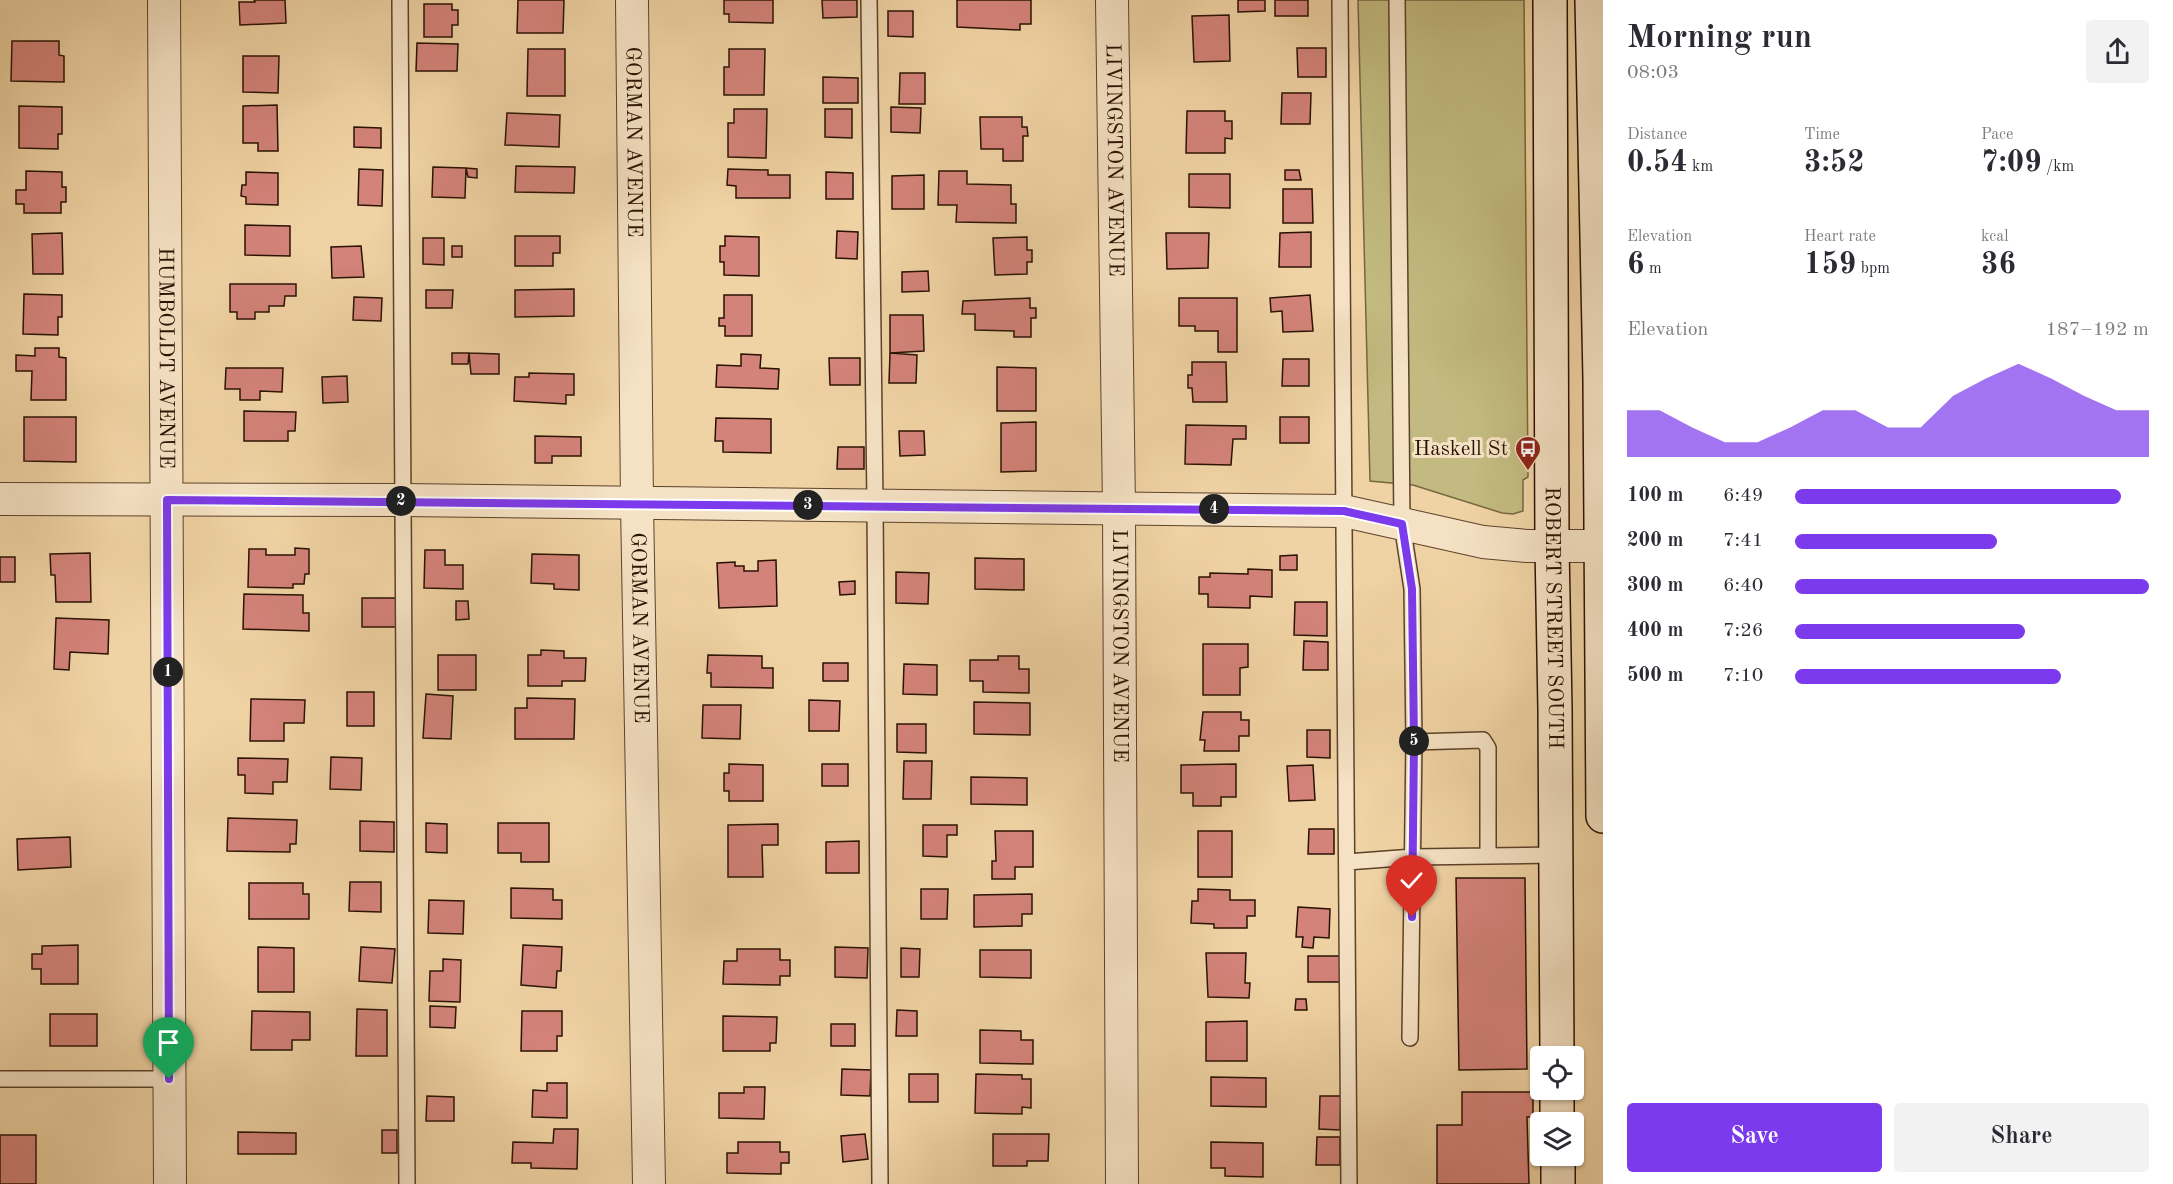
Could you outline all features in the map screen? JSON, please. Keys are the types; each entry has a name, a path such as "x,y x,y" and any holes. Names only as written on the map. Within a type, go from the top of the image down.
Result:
{"main road":[{"name":"ROBERT STREET SOUTH","path":"1550,0 1557,1046"},
{"path":"1592,0 1599,175 1603,816"},
{"path":"1558,1166 1558,1184"}],"street":[{"name":"HUMBOLDT AVENUE","path":"164,0 170,1184"},
{"name":"GORMAN AVENUE","path":"632,0 637,504 649,1184"},
{"name":"LIVINGSTON AVENUE","path":"1112,0 1119,508 1122,1184"},
{"path":"0,499 875,505 1344,511 1483,542 1513,545 1602,546"}],"lane":[{"path":"400,0 406,1184"},
{"path":"868,0 875,505 880,1184"},
{"path":"1340,0 1349,1184"},
{"path":"1396,0 1402,524 1412,589 1414,742 1410,1038"},
{"path":"1414,742 1483,740 1488,748 1488,856"},
{"path":"1347,862 1413,857 1556,855"},
{"path":"0,1079 169,1079"}],"shaded area":[{"path":"1358,0 1524,0 1528,477 1523,480 1523,511 1513,514 1502,513 1413,485 1370,481"}],"building":[{"path":"254,0 285,0 286,23 240,25 239,2 255,2"},
{"path":"518,0 564,0 563,33 517,33"},
{"path":"724,0 773,0 773,23 729,22 729,14 724,14"},
{"path":"822,0 857,0 857,17 823,18"},
{"path":"957,0 1031,0 1031,24 1020,24 1020,30 957,27"},
{"path":"1238,0 1265,0 1265,11 1238,12"},
{"path":"1275,0 1308,0 1308,16 1275,16"},
{"path":"424,4 452,4 452,10 458,10 458,25 452,25 452,37 424,37"},
{"path":"888,11 913,11 913,37 888,36"},
{"path":"1229,15 1230,61 1194,62 1192,16"},
{"path":"12,41 59,41 59,55 64,56 64,82 11,81"},
{"path":"417,43 458,44 457,71 416,71"},
{"path":"1297,48 1326,48 1326,77 1298,77"},
{"path":"528,49 565,49 565,96 527,96"},
{"path":"729,49 765,49 764,95 724,95 724,67 729,67"},
{"path":"243,56 279,56 278,93 243,92"},
{"path":"900,73 925,73 925,104 899,104"},
{"path":"823,77 858,78 858,103 823,103"},
{"path":"1282,93 1311,93 1310,124 1281,124"},
{"path":"277,105 278,151 258,151 258,143 243,143 243,106"},
{"path":"19,106 62,107 62,134 58,134 58,149 19,148"},
{"path":"891,107 921,108 920,133 891,132"},
{"path":"734,109 767,109 766,158 728,157 728,123 734,123"},
{"path":"825,109 852,109 852,138 825,137"},
{"path":"1187,111 1225,111 1225,121 1232,121 1232,139 1225,138 1225,153 1186,153"},
{"path":"507,113 560,115 559,147 505,145"},
{"path":"980,117 1022,117 1022,127 1027,127 1028,136 1023,136 1023,161 1003,161 1003,149 981,149"},
{"path":"354,127 381,128 381,148 354,147"},
{"path":"516,166 575,167 574,193 515,192"},
{"path":"433,167 466,168 465,198 432,197"},
{"path":"466,168 477,169 477,178 468,177"},
{"path":"359,169 383,170 382,206 358,205"},
{"path":"728,169 768,170 768,175 790,175 790,198 736,198 736,186 727,185"},
{"path":"1285,170 1299,170 1301,180 1285,180"},
{"path":"26,171 62,172 62,187 66,187 66,202 61,202 61,213 24,213 24,204 16,204 16,190 26,190"},
{"path":"939,171 967,171 967,184 1011,185 1011,204 1016,204 1016,223 956,222 957,205 938,205"},
{"path":"246,172 278,173 278,205 246,204 246,197 241,196 242,185 246,185"},
{"path":"826,172 853,173 853,199 826,199"},
{"path":"1189,174 1230,174 1230,208 1189,207"},
{"path":"924,175 924,209 892,209 892,176"},
{"path":"1283,189 1312,189 1313,223 1283,223"},
{"path":"245,225 290,226 290,256 245,255"},
{"path":"837,231 858,232 857,259 836,258"},
{"path":"1311,232 1311,267 1279,267 1280,233"},
{"path":"62,233 63,274 33,274 32,234"},
{"path":"1166,233 1209,233 1208,268 1167,269"},
{"path":"515,236 560,236 560,253 553,253 553,266 515,266"},
{"path":"725,236 759,237 759,276 724,275 724,262 720,262 720,246 725,246"},
{"path":"1027,237 1027,250 1032,250 1032,262 1027,262 1027,274 995,275 993,238"},
{"path":"423,238 444,238 444,265 423,264"},
{"path":"361,246 364,277 332,278 331,247"},
{"path":"452,246 462,246 462,257 452,257"},
{"path":"928,271 929,291 902,292 902,272"},
{"path":"230,284 296,284 296,296 285,296 284,306 269,306 269,312 255,312 255,319 237,319 237,312 230,312"},
{"path":"574,289 574,316 515,317 515,290"},
{"path":"426,290 453,290 452,308 426,308"},
{"path":"24,294 62,295 62,317 58,317 58,335 23,334"},
{"path":"724,295 752,295 752,336 725,336 725,326 719,326 719,318 724,318"},
{"path":"1310,295 1313,331 1283,332 1282,311 1271,312 1270,298"},
{"path":"354,297 382,298 381,321 353,320"},
{"path":"1030,298 1030,308 1036,308 1036,318 1031,318 1031,337 1014,337 1014,331 975,330 975,314 962,314 963,301"},
{"path":"1179,298 1237,298 1237,352 1218,352 1218,331 1195,331 1195,326 1179,326"},
{"path":"890,315 923,315 924,351 890,353"},
{"path":"35,348 59,348 59,357 66,358 66,400 31,400 32,371 16,371 16,355 35,356"},
{"path":"452,353 469,353 468,364 452,364"},
{"path":"469,353 499,354 499,374 471,374"},
{"path":"890,353 917,355 916,383 889,383"},
{"path":"741,354 761,355 760,368 779,369 778,389 716,387 717,365 741,366"},
{"path":"829,358 860,358 860,385 830,385"},
{"path":"1283,359 1309,359 1309,386 1282,386"},
{"path":"1192,362 1226,362 1227,402 1193,402 1192,388 1188,388 1188,375 1192,375"},
{"path":"997,367 1036,368 1036,411 997,411"},
{"path":"226,368 283,368 282,392 260,391 260,400 240,400 240,389 225,389"},
{"path":"529,373 574,374 574,395 566,395 566,404 514,401 515,377 529,377"},
{"path":"347,376 348,402 323,403 322,377"},
{"path":"244,411 296,412 295,431 288,431 288,441 244,441"},
{"path":"24,417 76,417 76,462 24,461"},
{"path":"1280,417 1309,417 1309,443 1280,443"},
{"path":"716,418 771,419 771,453 723,452 723,441 715,441"},
{"path":"1036,422 1036,471 1001,472 1001,423"},
{"path":"1186,425 1246,426 1246,439 1233,439 1231,465 1185,464"},
{"path":"899,431 924,431 925,455 900,456"},
{"path":"535,436 581,437 581,456 552,456 552,463 535,463"},
{"path":"838,447 864,447 864,469 837,469"},
{"path":"295,548 309,549 309,574 305,574 304,584 293,584 293,588 248,587 249,549 266,549 266,555 295,555"},
{"path":"425,550 445,550 445,565 463,565 463,589 424,588"},
{"path":"90,553 91,602 56,602 55,575 51,575 50,554"},
{"path":"532,554 579,555 579,590 554,589 554,584 531,583"},
{"path":"1297,555 1297,570 1280,570 1280,556"},
{"path":"0,557 15,557 15,582 0,582"},
{"path":"975,558 1024,559 1024,590 975,589"},
{"path":"776,560 777,606 719,608 717,563 735,562 735,566 744,566 744,571 758,571 758,561"},
{"path":"1248,569 1272,570 1272,597 1250,596 1250,608 1208,607 1208,594 1199,594 1199,577 1210,577 1210,573 1248,574"},
{"path":"896,572 929,573 928,604 896,603"},
{"path":"855,581 855,594 840,595 839,582"},
{"path":"244,594 303,595 303,613 309,613 309,631 243,629"},
{"path":"362,598 396,598 396,627 362,627"},
{"path":"456,601 468,601 469,619 456,620"},
{"path":"1295,602 1327,602 1327,636 1294,635"},
{"path":"56,618 109,620 108,654 70,652 69,670 54,669"},
{"path":"1304,641 1328,642 1328,670 1303,670"},
{"path":"1203,644 1248,644 1248,667 1240,668 1240,695 1203,695"},
{"path":"541,650 564,651 564,658 586,658 585,681 562,681 562,686 528,686 528,655 541,655"},
{"path":"438,655 476,655 476,690 438,690"},
{"path":"708,655 762,656 762,668 773,668 773,688 711,687 711,673 707,673"},
{"path":"998,656 1019,656 1019,669 1029,669 1029,693 983,692 983,681 970,681 970,660 998,660"},
{"path":"823,663 848,663 848,681 823,681"},
{"path":"904,664 937,665 937,695 903,694"},
{"path":"347,692 374,692 374,726 347,726"},
{"path":"426,694 453,696 451,739 423,738"},
{"path":"527,698 575,699 574,739 515,739 515,708 527,708"},
{"path":"251,699 305,700 304,723 284,723 284,741 250,741"},
{"path":"809,700 840,701 839,731 809,731"},
{"path":"974,702 1030,703 1030,735 974,734"},
{"path":"703,705 741,705 740,739 702,738"},
{"path":"1203,712 1241,712 1241,720 1249,720 1249,736 1239,736 1239,751 1204,751 1205,740 1200,740"},
{"path":"897,724 926,724 926,753 897,752"},
{"path":"1307,730 1330,730 1330,758 1307,757"},
{"path":"331,757 362,758 361,790 330,789"},
{"path":"238,758 288,759 287,782 273,782 273,794 245,793 245,775 238,775"},
{"path":"904,761 932,761 931,799 903,799"},
{"path":"729,764 763,765 763,801 729,801 729,791 724,791 724,773 729,773"},
{"path":"822,764 848,764 848,786 822,786"},
{"path":"1236,764 1236,797 1221,797 1221,806 1193,806 1193,793 1181,793 1181,765"},
{"path":"1313,765 1315,800 1289,801 1287,766"},
{"path":"971,777 1027,778 1027,805 971,804"},
{"path":"228,818 297,820 296,844 290,844 290,852 227,851"},
{"path":"360,821 394,822 394,852 360,851"},
{"path":"426,823 447,824 447,853 426,852"},
{"path":"498,823 549,823 549,862 521,862 521,853 498,853"},
{"path":"778,824 778,845 762,845 763,877 728,877 728,825"},
{"path":"923,825 957,825 957,835 947,835 947,857 923,856"},
{"path":"1309,829 1334,829 1334,854 1308,854"},
{"path":"995,831 1033,831 1033,867 1015,867 1015,879 992,879 992,861 996,861"},
{"path":"1198,831 1232,831 1232,877 1198,877"},
{"path":"70,837 71,867 18,870 17,839"},
{"path":"859,841 859,873 826,873 826,842"},
{"path":"1456,878 1525,878 1527,1069 1459,1070"},
{"path":"350,882 381,882 381,912 349,911"},
{"path":"249,883 303,883 303,894 309,894 309,919 249,919"},
{"path":"511,888 553,889 553,900 562,900 562,919 511,918"},
{"path":"921,889 948,889 947,919 921,919"},
{"path":"1198,889 1230,890 1230,900 1255,900 1255,916 1247,916 1247,928 1214,928 1214,924 1191,923 1192,901 1198,901"},
{"path":"1032,894 1032,914 1022,914 1022,926 974,927 974,895"},
{"path":"429,900 464,901 463,934 428,933"},
{"path":"1298,907 1330,909 1329,938 1314,937 1313,948 1302,947 1303,937 1296,937"},
{"path":"78,945 78,984 41,984 41,969 32,969 32,954 42,954 42,946"},
{"path":"523,945 562,947 561,971 557,971 556,988 521,985"},
{"path":"258,947 294,948 294,992 258,992"},
{"path":"361,947 395,949 392,983 359,981"},
{"path":"835,947 868,948 867,978 835,977"},
{"path":"901,948 920,949 919,977 901,977"},
{"path":"737,949 780,949 780,960 790,960 790,976 780,976 780,985 723,984 724,961 737,961"},
{"path":"980,950 1031,950 1031,978 980,977"},
{"path":"1206,953 1246,953 1245,983 1250,983 1249,998 1208,997"},
{"path":"1308,956 1340,956 1340,982 1308,982"},
{"path":"443,959 461,960 460,1002 429,1001 430,971 443,971"},
{"path":"1296,999 1306,999 1307,1010 1295,1010"},
{"path":"430,1006 456,1007 455,1028 430,1027"},
{"path":"357,1009 387,1010 387,1056 356,1056"},
{"path":"897,1010 917,1011 917,1036 896,1036"},
{"path":"252,1011 310,1012 310,1040 292,1040 292,1050 251,1050"},
{"path":"522,1011 562,1011 562,1036 557,1036 557,1051 521,1051"},
{"path":"50,1014 97,1014 97,1046 50,1046"},
{"path":"723,1016 777,1017 776,1043 770,1043 770,1051 723,1051"},
{"path":"1247,1021 1247,1061 1206,1061 1206,1022"},
{"path":"831,1024 855,1024 855,1046 831,1046"},
{"path":"980,1030 1021,1031 1021,1040 1033,1040 1033,1064 980,1063"},
{"path":"842,1069 871,1070 870,1096 841,1095"},
{"path":"909,1074 938,1074 938,1102 909,1102"},
{"path":"976,1074 1022,1075 1022,1079 1031,1079 1031,1108 1022,1107 1022,1114 975,1113"},
{"path":"1211,1077 1266,1078 1266,1107 1211,1106"},
{"path":"547,1083 567,1083 567,1118 532,1117 533,1090 547,1091"},
{"path":"744,1087 765,1087 764,1119 719,1118 719,1093 744,1093"},
{"path":"1462,1092 1530,1092 1533,1112 1530,1112 1530,1117 1527,1117 1529,1184 1437,1184 1437,1125 1462,1125"},
{"path":"427,1096 454,1097 454,1121 426,1121"},
{"path":"1320,1096 1341,1096 1340,1130 1319,1129"},
{"path":"554,1129 578,1129 577,1169 531,1168 531,1163 512,1163 513,1142 553,1143"},
{"path":"382,1130 397,1130 397,1153 382,1153"},
{"path":"238,1132 296,1133 296,1154 238,1154"},
{"path":"865,1134 868,1159 843,1162 841,1136"},
{"path":"993,1134 1049,1134 1048,1161 1027,1161 1027,1166 993,1166"},
{"path":"0,1135 36,1135 36,1184 0,1184"},
{"path":"1317,1137 1340,1137 1340,1165 1316,1165"},
{"path":"738,1142 780,1142 780,1152 789,1152 789,1163 781,1163 781,1174 727,1173 727,1153 738,1153"},
{"path":"1211,1142 1263,1143 1263,1177 1225,1176 1225,1168 1211,1168"}],"place":[{"name":"Haskell St","path":"1528,472"}],"route":[{"path":"169,1079 167,500 1344,511 1402,524 1412,589 1414,742 1412,917"}]}
